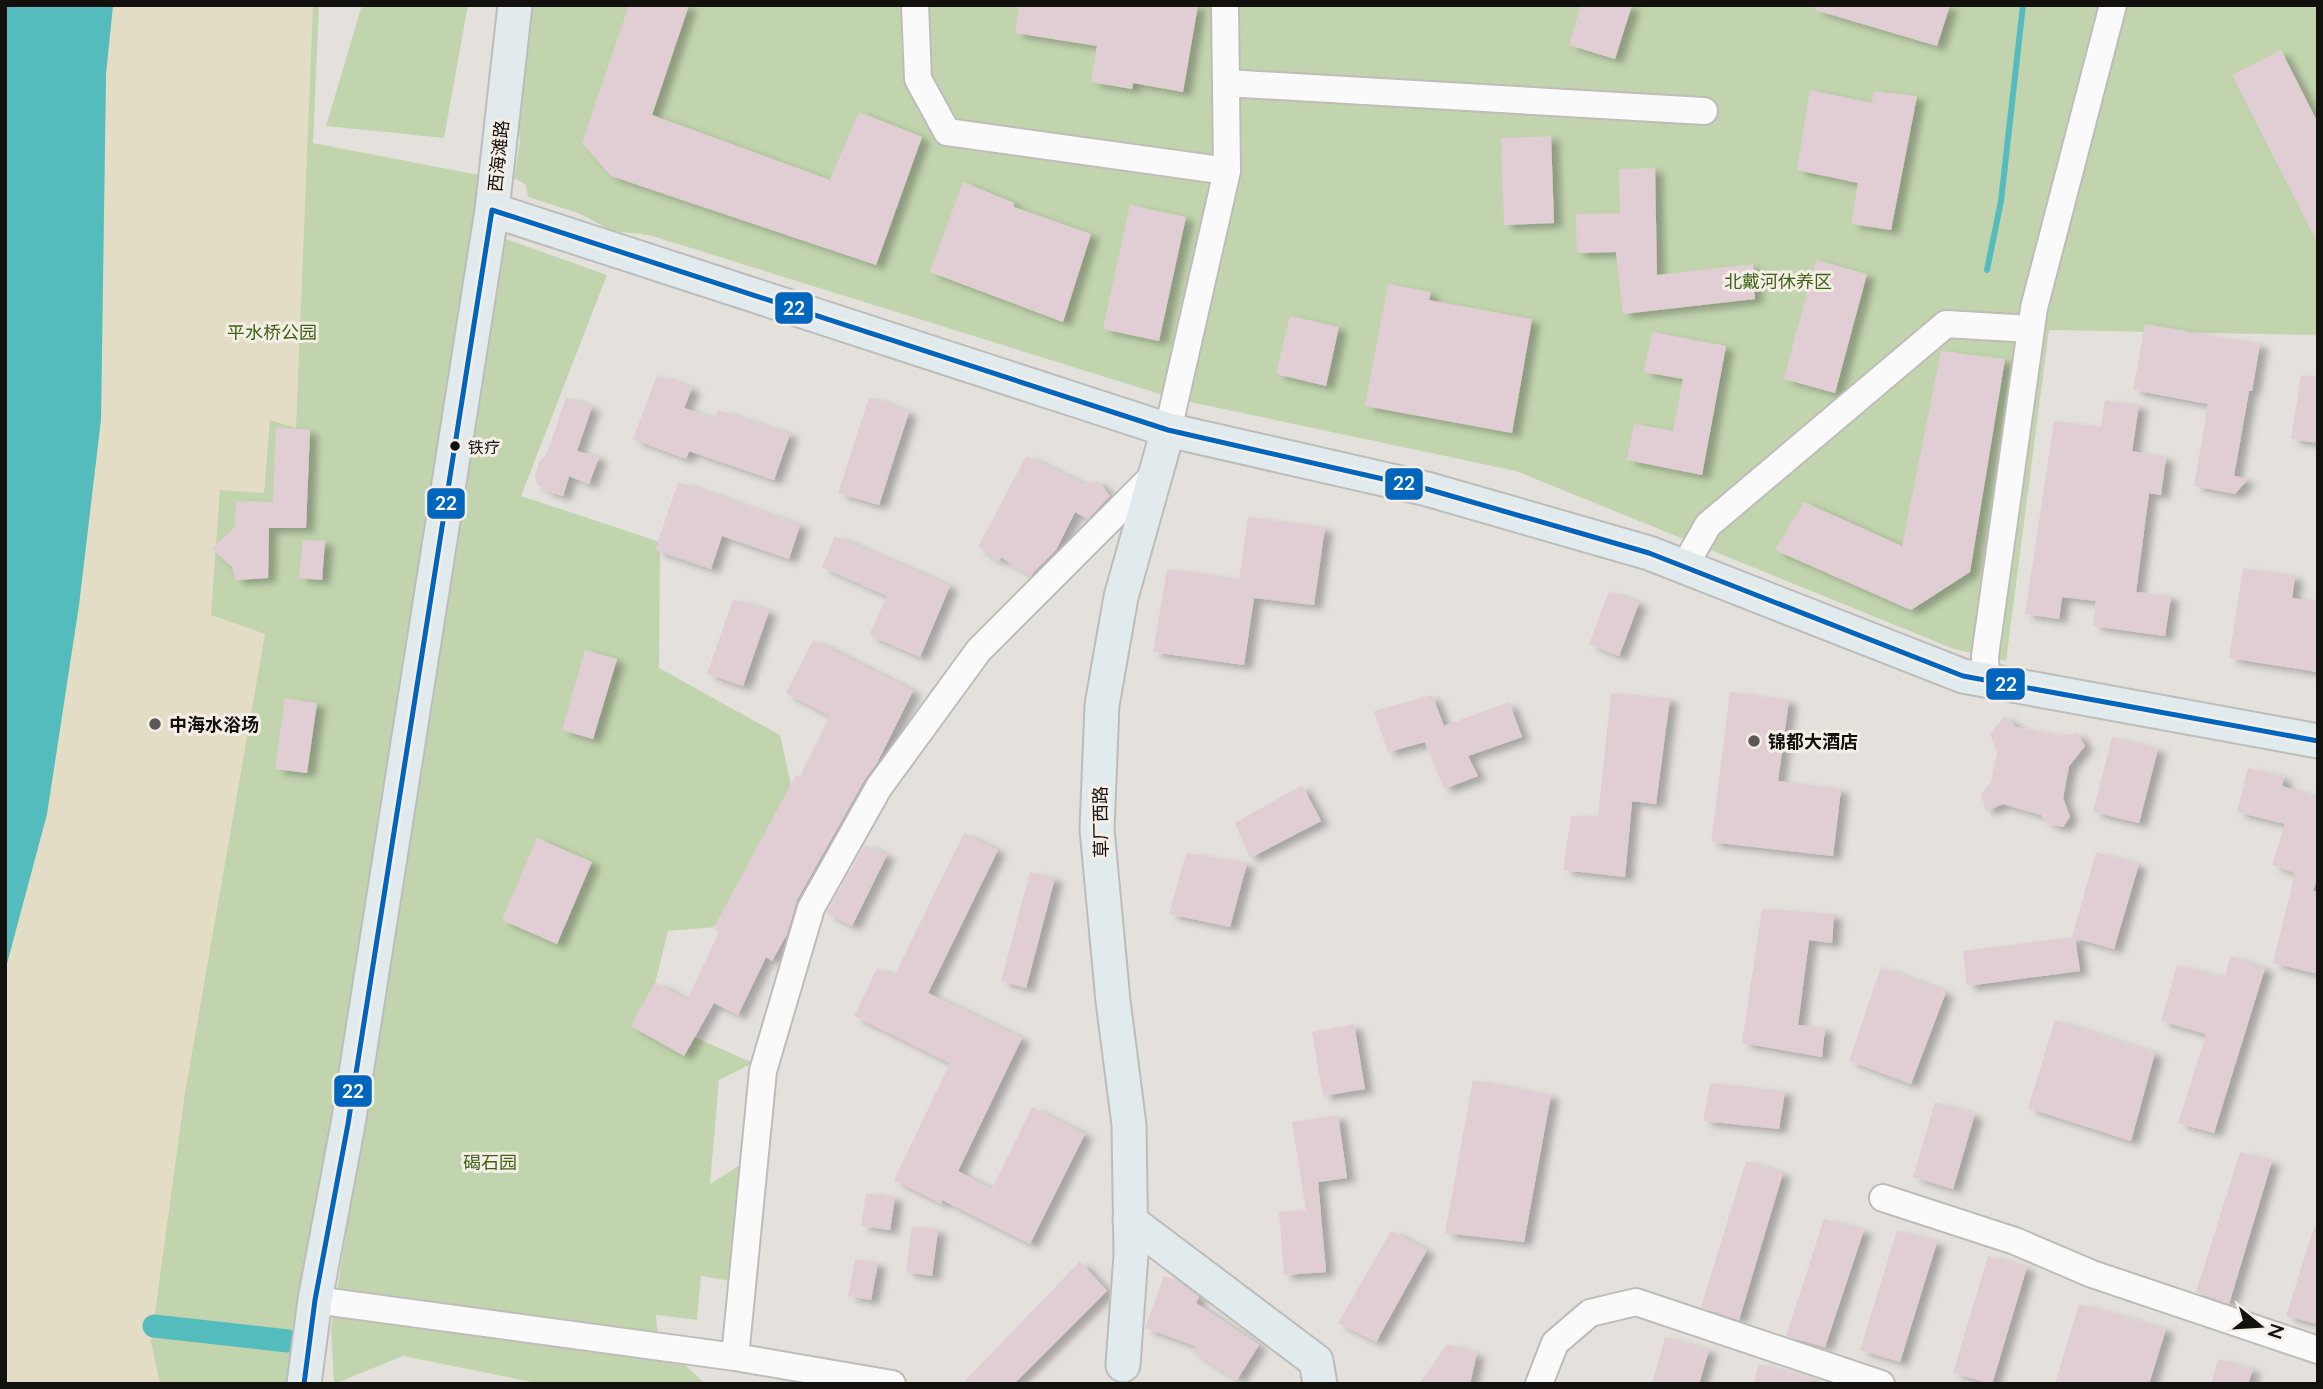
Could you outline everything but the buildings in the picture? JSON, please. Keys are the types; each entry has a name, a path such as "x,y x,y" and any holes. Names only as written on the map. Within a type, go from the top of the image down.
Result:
{"main road":[{"name":"西海滩路","path":"304,1384 315,1300 348,1124 492,210 515,5"},
{"path":"492,210 1168,430 1427,489 1649,553 1963,676 2318,741"},
{"name":"草厂西路","path":"1122,1365 1131,1255 1129,1125 1113,1001 1097,829 1102,705 1121,597 1168,430"},
{"path":"1130,1221 1316,1361 1320,1384"}],"street":[{"path":"915,5 918,79 947,132 1227,171"},
{"path":"1168,430 1227,171 1225,5"},
{"path":"1986,681 1984,656 2034,308 2113,5"},
{"path":"1226,83 1704,111"},
{"path":"1685,567 1708,525 1946,324 2031,330"},
{"path":"735,1357 763,1071 811,908 878,786 979,650 1155,474"},
{"path":"1883,1198 2015,1241 2092,1274 2318,1350"},
{"path":"315,1300 735,1357 892,1384"},
{"path":"1539,1384 1555,1343 1590,1313 1636,1302 1881,1384"}],"green space":[{"name":"平水桥公园","path":"103,5 319,5 313,143 474,174 487,173 298,1384 5,1384 5,845"},
{"path":"362,5 468,5 444,138 326,126"},
{"name":"北戴河休养区","path":"502,5 2318,5 2318,335 2049,330 2006,661 1954,649 1516,471 1176,399 649,235 612,231 578,213 528,197 526,185 514,178 520,141"},
{"name":"碣石园","path":"506,239 607,275 521,496 660,542 659,668 780,735 794,798 727,926 668,931 647,1016 753,1063 719,1080 710,1184 762,1151 731,1281 701,1276 697,1320 656,1315 658,1338 705,1384 542,1384 403,1356 334,1384 331,1329"}],"sand":[{"name":"中海水浴场","path":"113,5 313,5 296,428 270,420 264,493 220,490 211,615 265,634 185,1093 151,1342 160,1384 5,1384 5,971 47,814 79,605 101,419 106,74"}],"water":[{"path":"5,5 113,5 106,74 101,419 79,605 47,814 5,971"}],"waterway":[{"path":"1987,270 2001,201 2023,5"},
{"path":"154,1326 288,1341"}],"transit line":[{"name":"22","path":"492,210 1168,430 1427,489 1649,553 1963,676 2318,741"},
{"name":"22","path":"304,1384 315,1300 348,1124 492,210"}],"place":[{"name":"铁疗","path":"455,446"},
{"name":"中海水浴场","path":"155,724"},
{"name":"锦都大酒店","path":"1754,741"}]}
